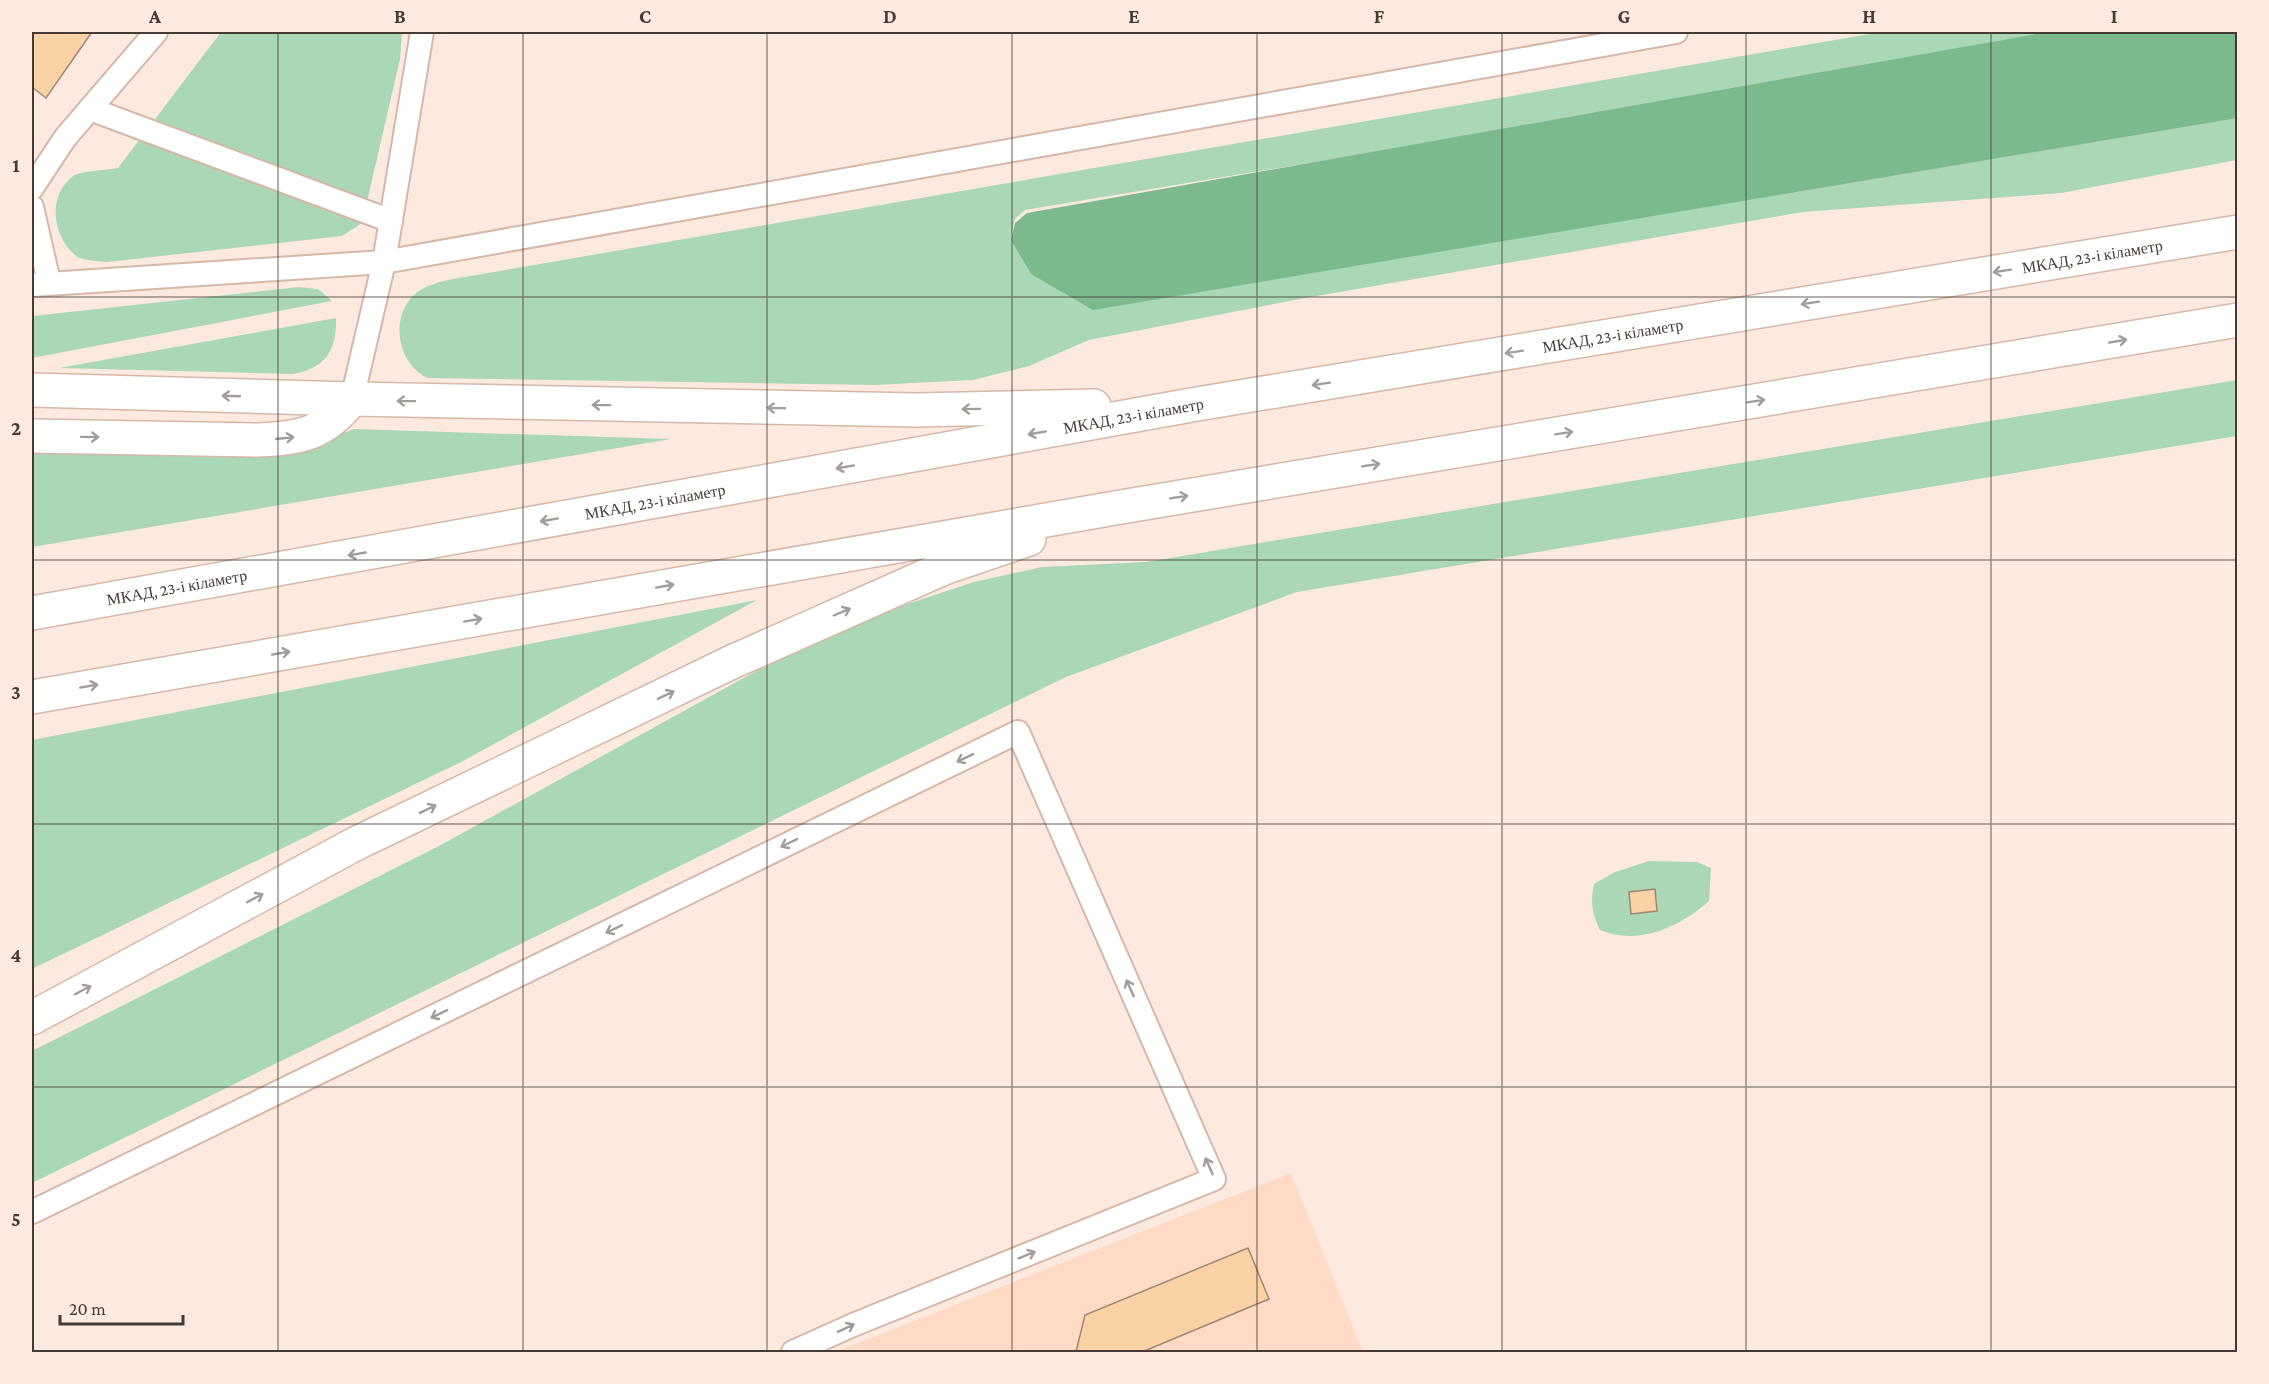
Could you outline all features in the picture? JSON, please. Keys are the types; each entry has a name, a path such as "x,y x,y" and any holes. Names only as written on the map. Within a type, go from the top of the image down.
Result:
{"main road":[{"name":"МКАД, 23-і кіламетр","path":"32,613 1197,404 2238,232"},
{"path":"32,697 1121,507 2238,320"},
{"path":"32,390 917,410 1197,404"},
{"path":"32,436 259,440 292,438 318,429 336,419 352,399"},
{"path":"32,1018 355,844 744,657 944,568 1121,507"}],"lane":[{"path":"32,189 65,138 156,32"},
{"path":"352,399 384,262 422,32"},
{"path":"32,207 40,283 384,262 1676,32"},
{"path":"90,109 391,221"},
{"path":"32,1212 1017,732 1214,1179 853,1324 793,1353"}],"shaded area":[{"path":"1291,1173 1363,1352 835,1352"}],"green space":[{"path":"221,32 402,32 400,59 362,223 342,236 107,262 79,258 68,248 58,227 56,205 65,184 76,174 118,168"},
{"path":"1881,32 2100,32 1025,210 1015,219 1011,237 1029,271 1092,308 2237,117 2237,160 2061,193 1803,212 1305,298 1089,340 1029,366 973,380 874,385 428,378 410,363 400,340 401,316 414,295 427,286 453,279"},
{"path":"2048,32 2237,32 2237,118 1093,310 1031,274 1011,240 1015,223 1027,213"},
{"path":"299,287 318,289 332,301 32,358 32,316"},
{"path":"336,318 334,340 327,356 313,367 293,374 59,368"},
{"path":"2237,380 2237,436 1297,592 1066,677 32,1183 32,1051 439,846 758,670 880,613 974,582 1042,567 1146,562"},
{"path":"354,429 671,439 32,547 32,447 282,455"},
{"path":"757,600 461,762 32,969 32,740"},
{"path":"1649,861 1697,862 1711,868 1709,901 1672,926 1644,935 1629,936 1600,930 1592,908 1594,884 1615,872"}],"building":[{"path":"32,32 92,32 46,98 32,87"},
{"path":"1655,889 1657,911 1631,914 1629,892"},
{"path":"1248,1248 1269,1299 1142,1352 1076,1352 1085,1315"}]}
